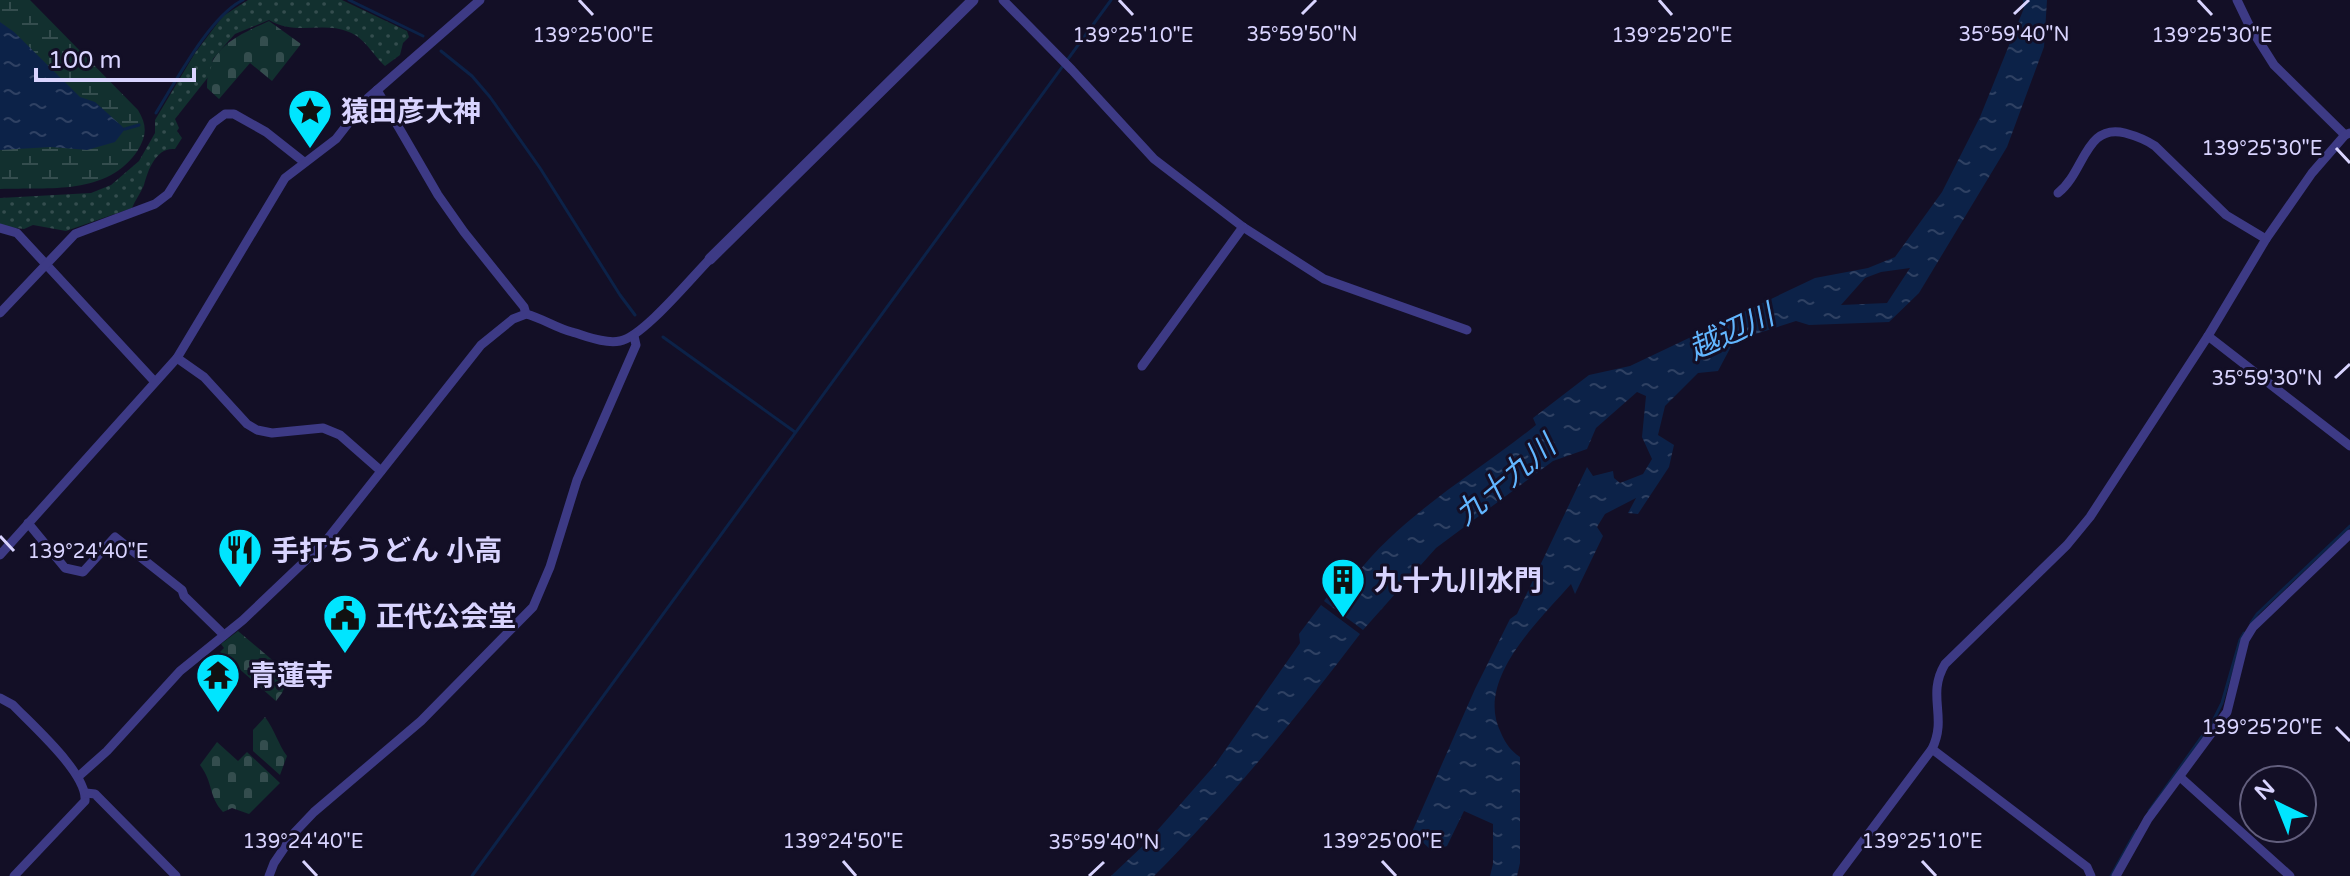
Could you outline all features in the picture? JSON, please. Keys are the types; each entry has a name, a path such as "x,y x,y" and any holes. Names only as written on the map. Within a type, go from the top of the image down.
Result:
{"street":[{"path":"0,555 177,358 285,178 336,139 360,106 480,0"},
{"path":"79,776 107,751 180,671 325,542 395,451 456,379 475,350 513,319 526,314 568,331 604,340 622,341 634,336 973,0"},
{"path":"1003,0 1154,159 1243,227 1324,279 1467,330"},
{"path":"1837,876 1932,749 1940,730 1936,687 1945,664 2067,545 2090,517 2208,336 2266,239 2312,173 2348,134 2274,65 2250,27 2243,3"},
{"path":"377,90 438,195 524,307 526,314"},
{"path":"0,313 75,234 155,204 168,194 213,123 225,114 234,114 266,132 304,162"},
{"path":"2058,193 2079,168 2097,136 2102,132 2119,132 2144,139 2155,146 2226,215 2266,239"},
{"path":"1142,366 1243,227"},
{"path":"0,228 17,233 155,382"},
{"path":"269,876 295,832 314,812 421,721 533,607 550,567 577,480 636,345 634,336"},
{"path":"2208,336 2350,446"},
{"path":"177,358 204,377 247,424 257,430 272,433 323,428 340,435 381,471"},
{"path":"28,523 65,568 83,572 115,537 182,590 184,596 224,635"},
{"path":"2116,876 2148,819 2227,712 2245,640 2253,627 2350,534"},
{"path":"0,698 13,705 79,776 86,793 85,801 14,876"},
{"path":"1932,749 2087,867 2091,876"},
{"path":"2180,777 2290,876"},
{"path":"86,793 95,794 176,876"}],"green space":[{"path":"0,0 30,0 138,110 145,130 141,145 125,165 111,175 76,186 0,189"},
{"path":"248,0 342,0 407,31 409,37 403,43 400,55 385,66 360,38 339,29 289,27 269,20 235,34 213,59 209,76 175,119 182,138 175,149 168,149 154,161 132,208 66,231 33,225 24,229 0,226 0,198 91,193 111,185 139,161 155,133 155,120 195,53 223,16"},
{"path":"269,21 301,44 272,81 250,63 219,99 207,88 208,74 218,53 235,38"},
{"path":"238,631 290,675 276,701 220,652 224,648 221,644"},
{"path":"265,717 287,756 280,775 253,751 253,730"},
{"path":"217,742 238,761 247,752 280,783 249,814 232,808 223,812 215,801 200,765"}],"water":[{"path":"2023,0 2047,0 2044,47 2007,147 1919,293 1889,322 1809,325 1796,321 1734,341 1718,371 1698,373 1665,406 1658,435 1674,445 1669,467 1638,514 1628,513 1636,498 1605,514 1597,527 1603,536 1575,594 1571,584 1514,652 1496,693 1495,713 1501,733 1520,757 1520,863 1517,876 1490,876 1493,824 1464,811 1447,846 1432,851 1412,832 1475,689 1510,619 1517,614 1587,467 1593,476 1613,471 1614,478 1620,483 1643,474 1652,459 1642,437 1646,396 1637,392 1596,428 1587,449 1553,461 1436,548 1363,630 1324,601 1347,570 1356,575 1418,513 1536,425 1533,418 1589,375 1630,366 1815,278 1868,268 1895,257 1942,192 1980,117 2024,8","holes":["1910,268 1887,303 1841,305 1865,278"]},
{"path":"0,22 80,97 95,102 125,129 115,142 87,150 51,147 0,150"},
{"path":"1321,605 1360,634 1336,665 1235,789 1154,876 1111,876 1148,841 1214,766 1300,643 1299,634"}],"waterway":[{"path":"156,113 206,34 243,0"},
{"path":"349,0 423,36"},
{"path":"472,876 1111,0"},
{"path":"441,51 472,76 490,97 635,315"},
{"path":"125,129 139,125"},
{"path":"663,337 795,432"},
{"path":"2251,623 2350,526"},
{"path":"2149,811 2213,721 2222,703 2244,633"},
{"path":"2111,876 2136,831"}],"place":[{"name":"猿田彦大神","path":"310,150"},
{"name":"手打ちうどん 小高","path":"240,589"},
{"name":"九十九川水門","path":"1343,619"},
{"name":"正代公会堂","path":"345,655"},
{"name":"青蓮寺","path":"218,714"}],"water label":[{"name":"越辺川","path":"1731,332"},
{"name":"九十九川","path":"1505,480"}]}
